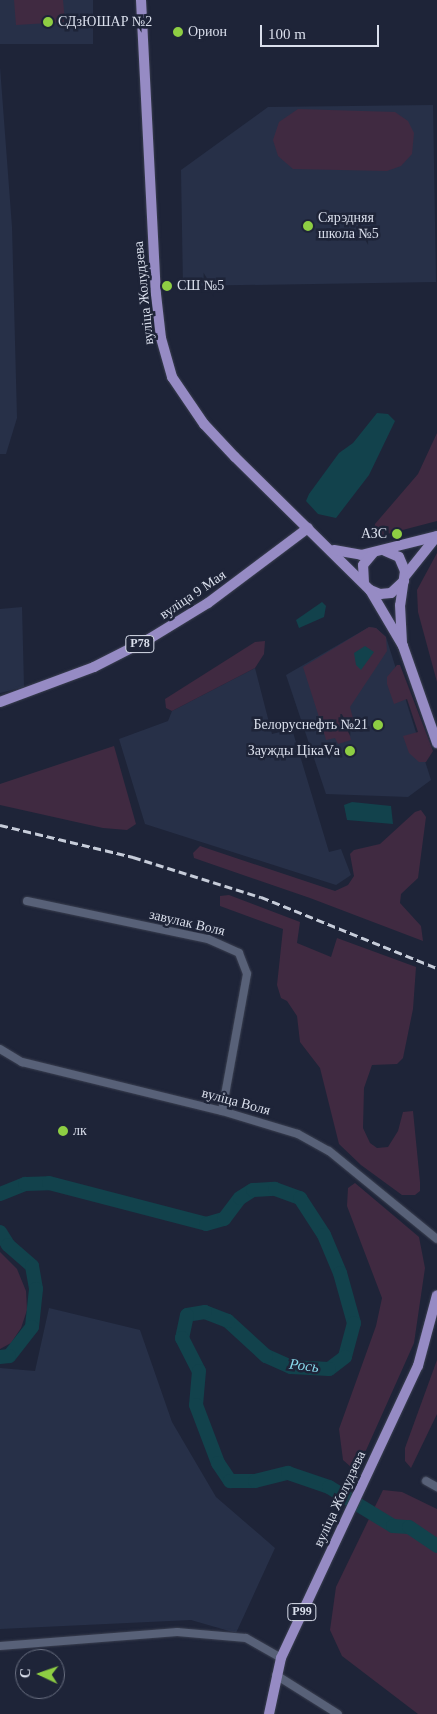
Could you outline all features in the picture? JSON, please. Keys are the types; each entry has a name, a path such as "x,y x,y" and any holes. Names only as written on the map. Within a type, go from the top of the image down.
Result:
{"main road":[{"name":"вуліца Жолудзева","path":"141,0 156,294 168,367 180,392 204,424 368,588"},
{"name":"вуліца 9 Мая","path":"0,702 94,667 150,640 208,603 308,528"},
{"path":"330,548 349,555 373,553 437,536"},
{"path":"368,588 380,594 392,593 437,536"},
{"path":"385,551 399,557 404,579 400,605 402,646"},
{"path":"373,553 365,560 362,571 368,588 402,646 437,743"},
{"name":"вуліца Жолудзева","path":"269,1714 281,1658 418,1366 437,1295"}],"street":[{"name":"завулак Воля","path":"27,901 208,939 240,953 246,974 222,1111"},
{"name":"вуліца Воля","path":"0,1049 22,1062 222,1111 298,1134 329,1151 437,1238"},
{"path":"426,1481 437,1487"},
{"path":"0,1646 177,1632 246,1638 281,1658"},
{"path":"276,1675 338,1714"}],"shaded area":[{"name":"СДзЮШАР №2","path":"0,0 93,0 93,44 0,44"},
{"path":"14,0 63,0 65,22 16,25"},
{"path":"0,67 12,227 17,418 6,454 0,454"},
{"name":"Сярэдняя школа №5","path":"433,105 436,282 183,286 181,170 268,107"},
{"path":"298,109 395,112 408,121 414,133 412,154 401,166 387,171 293,169 278,156 273,140 279,122"},
{"path":"377,413 388,414 395,421 369,475 336,518 318,514 306,501 309,494 339,453 353,443"},
{"path":"437,433 437,521 372,538 375,524 418,474"},
{"path":"437,553 437,682 418,612 417,590"},
{"path":"322,602 326,606 324,617 299,628 296,620"},
{"path":"22,607 24,687 0,693 0,609"},
{"path":"369,627 376,628 386,637 431,780 408,797 326,794 286,675"},
{"path":"369,627 376,628 386,637 387,651 350,707 355,726 348,728 351,740 338,744 335,738 326,740 303,667"},
{"path":"265,641 264,654 255,668 172,711 166,708 165,699 255,642"},
{"path":"365,646 374,652 361,670 356,665 354,653"},
{"path":"397,665 400,665 433,751 426,762 419,762 409,753 403,736 418,732 407,699 394,704 387,684 387,677"},
{"path":"255,668 272,734 292,729 329,852 341,849 351,875 336,885 145,824 119,739 168,721 172,711"},
{"path":"114,746 136,824 127,830 103,828 0,805 0,784"},
{"path":"352,802 391,806 393,824 347,820 344,805"},
{"path":"421,810 426,817 418,878 401,894 400,903 421,926 423,941 310,898 194,858 193,853 200,846 335,891 348,885 354,876 350,854 354,850 380,844 415,812"},
{"path":"229,895 300,922 297,943 331,957 337,938 416,967 413,1009 403,1058 397,1064 372,1065 364,1088 363,1128 370,1143 377,1148 388,1147 398,1131 403,1112 413,1111 420,1182 420,1191 415,1195 402,1195 361,1165 339,1144 320,1068 300,1042 297,1016 287,1001 281,998 277,985 283,929 220,906 220,896"},
{"path":"355,1183 419,1237 425,1268 414,1343 359,1466 351,1467 343,1460 339,1429 376,1326 382,1298 347,1206 348,1188"},
{"path":"0,1252 17,1269 26,1291 27,1310 21,1328 11,1343 0,1349"},
{"path":"49,1308 140,1330 172,1422 216,1497 275,1548 236,1633 191,1620 0,1629 0,1368 35,1371"},
{"path":"437,1360 437,1414 411,1468 405,1461 405,1448"},
{"path":"383,1490 402,1492 437,1509 437,1714 418,1714 342,1656 330,1630 336,1587"}],"waterway":[{"name":"Рось","path":"0,1194 25,1184 49,1183 206,1224 224,1219 240,1198 253,1190 275,1189 300,1198 324,1235 340,1273 354,1323 345,1357 329,1369 291,1367 266,1356 228,1321 205,1312 187,1315 182,1338 199,1371 196,1405 218,1463 230,1481 255,1481 288,1473 329,1487 393,1526 409,1527 437,1546"},
{"name":"Рось","path":"0,1232 8,1245 32,1266 36,1289 32,1327 9,1356 0,1357"}],"railway":[{"path":"0,825 133,857 261,897 437,968"}],"place":[{"name":"СДзЮШАР №2","path":"48,22"},
{"name":"Орион","path":"178,32"},
{"name":"Сярэдняя школа №5","path":"308,226"},
{"name":"СШ №5","path":"167,286"},
{"name":"АЗС","path":"397,534"},
{"name":"Белоруснефть №21","path":"378,725"},
{"name":"Заужды ЦікаVа","path":"350,751"},
{"name":"лк","path":"63,1131"}]}
